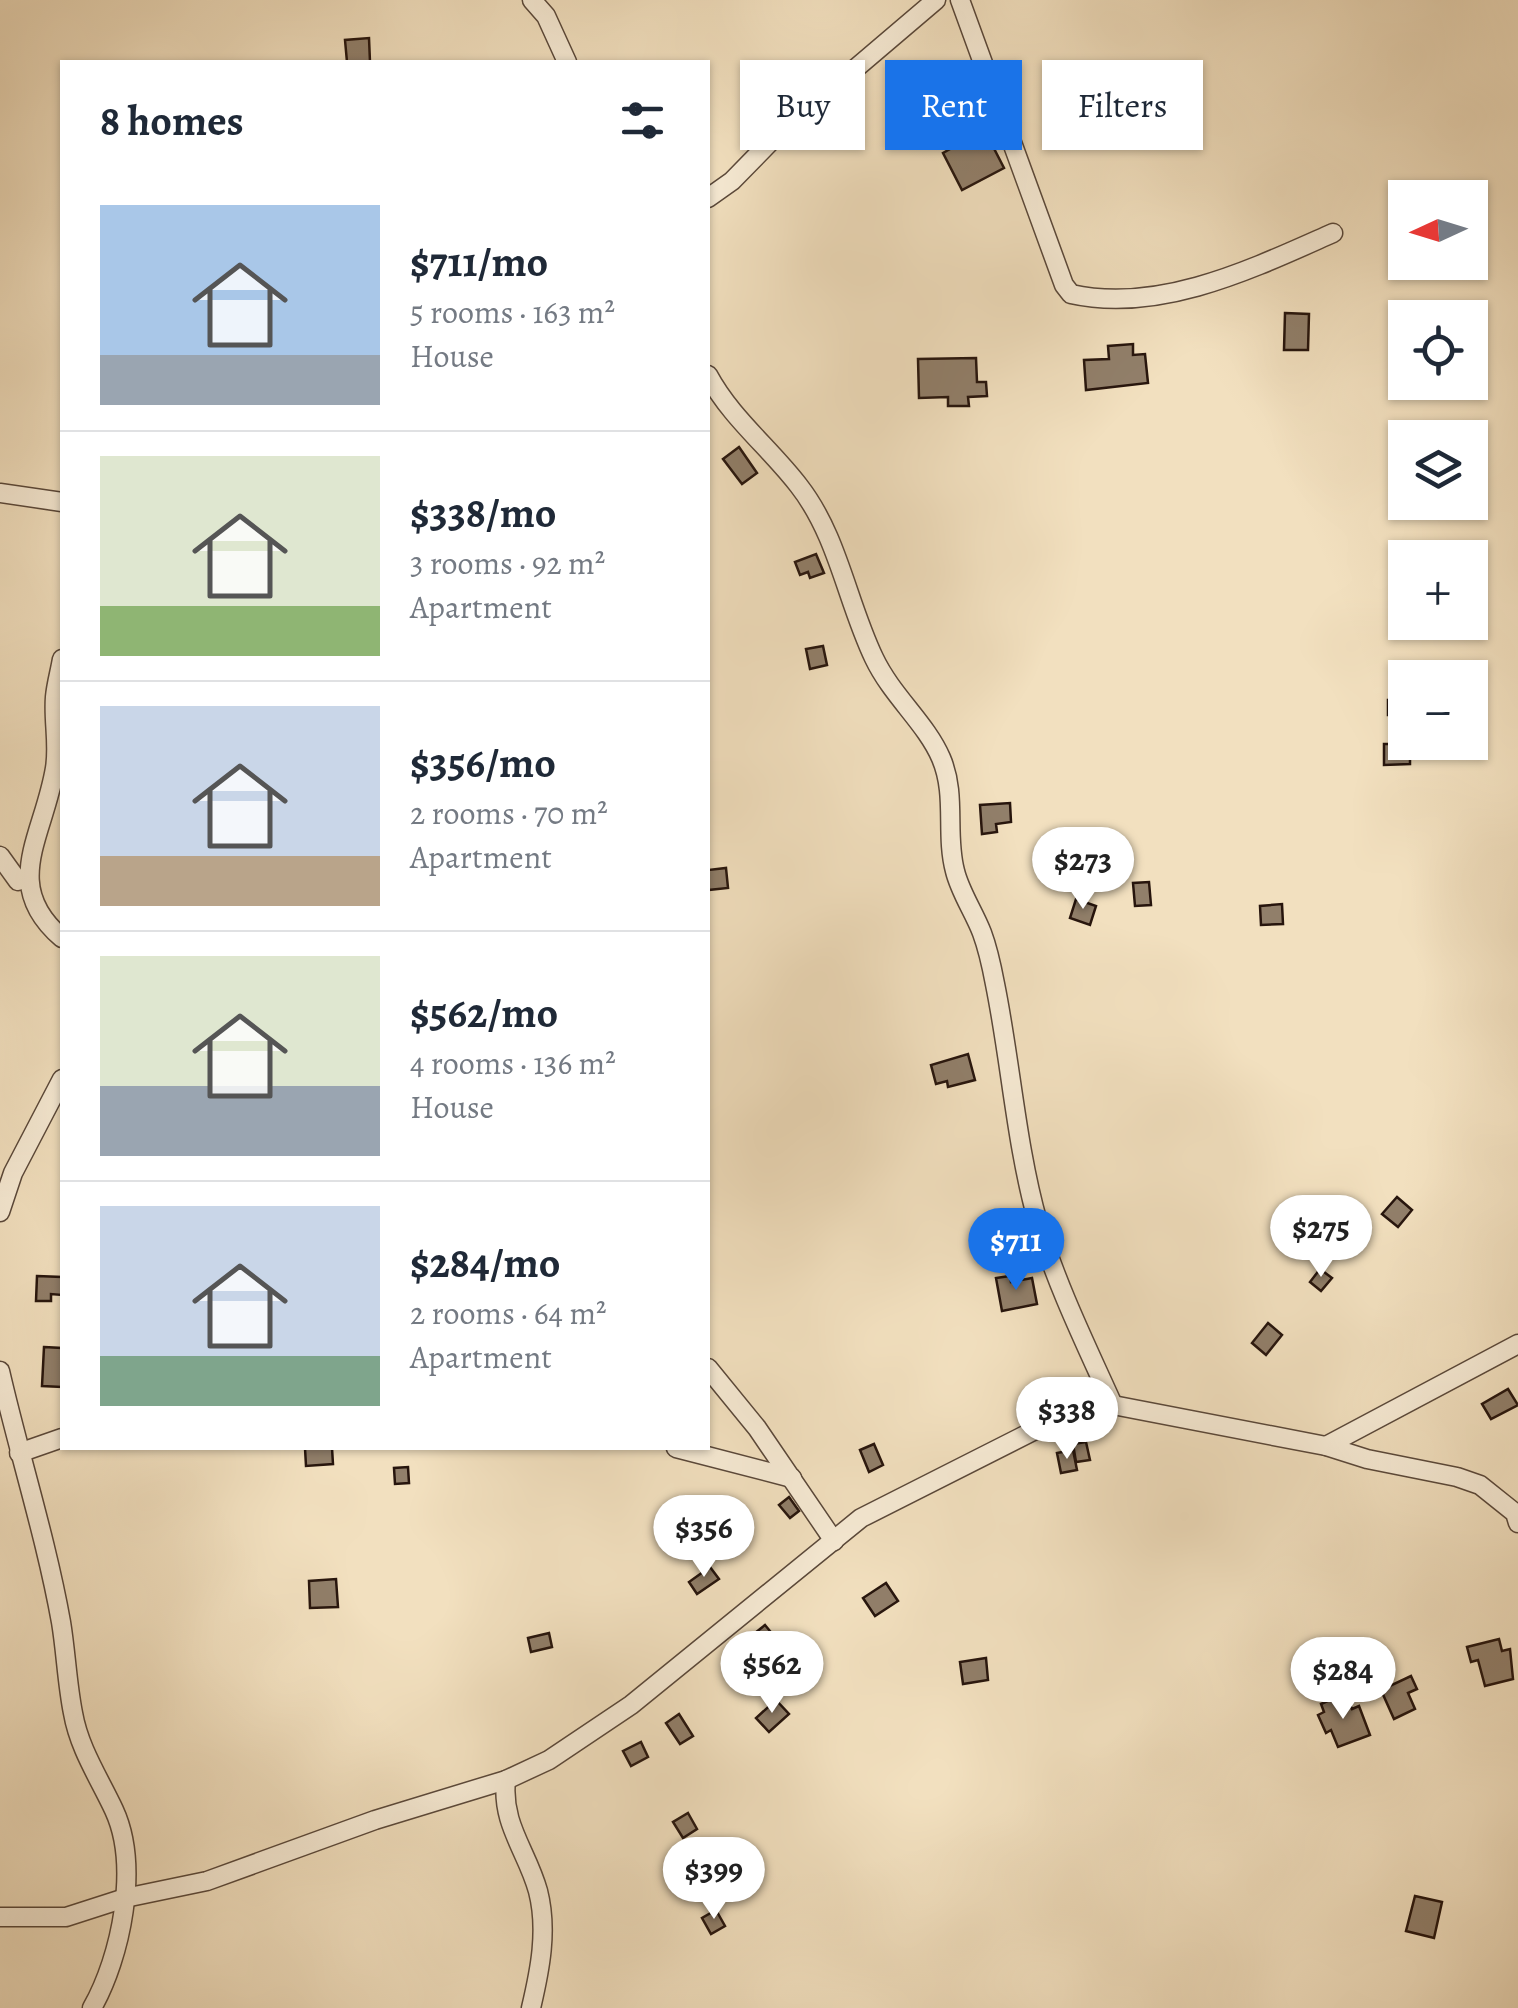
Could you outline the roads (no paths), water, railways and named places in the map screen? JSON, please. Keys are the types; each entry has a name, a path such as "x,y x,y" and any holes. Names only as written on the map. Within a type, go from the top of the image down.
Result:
{"street":[{"path":"532,0 546,16 566,60"},
{"path":"710,197 936,0"},
{"path":"960,0 1064,285 1071,294 1115,298 1190,288 1238,275 1333,233"},
{"path":"710,378 756,440 800,486 832,542 844,586 875,661 895,696 942,759 950,787 955,871 983,935 995,985 1014,1111 1037,1218 1048,1254 1113,1405"},
{"path":"0,493 60,502"},
{"path":"18,881 20,859 56,764 55,696 60,670"},
{"path":"0,856 18,881 26,904 41,924 60,937"},
{"path":"1,1206 60,1082"},
{"path":"1326,1446 1518,1344"},
{"path":"710,1370 757,1428 834,1540"},
{"path":"0,1371 61,1621 80,1743 122,1832 125,1898 120,1931 104,1987 92,2008"},
{"path":"0,1917 66,1917 125,1898 207,1881 375,1820 506,1780 549,1760 631,1705 861,1518 1040,1428 1084,1411 1113,1405 1326,1446 1367,1459 1456,1476 1480,1485 1517,1516"},
{"path":"19,1453 60,1439"},
{"path":"684,1450 792,1478"},
{"path":"506,1780 506,1814 537,1888 542,1913 540,1971 531,2008"}]}
